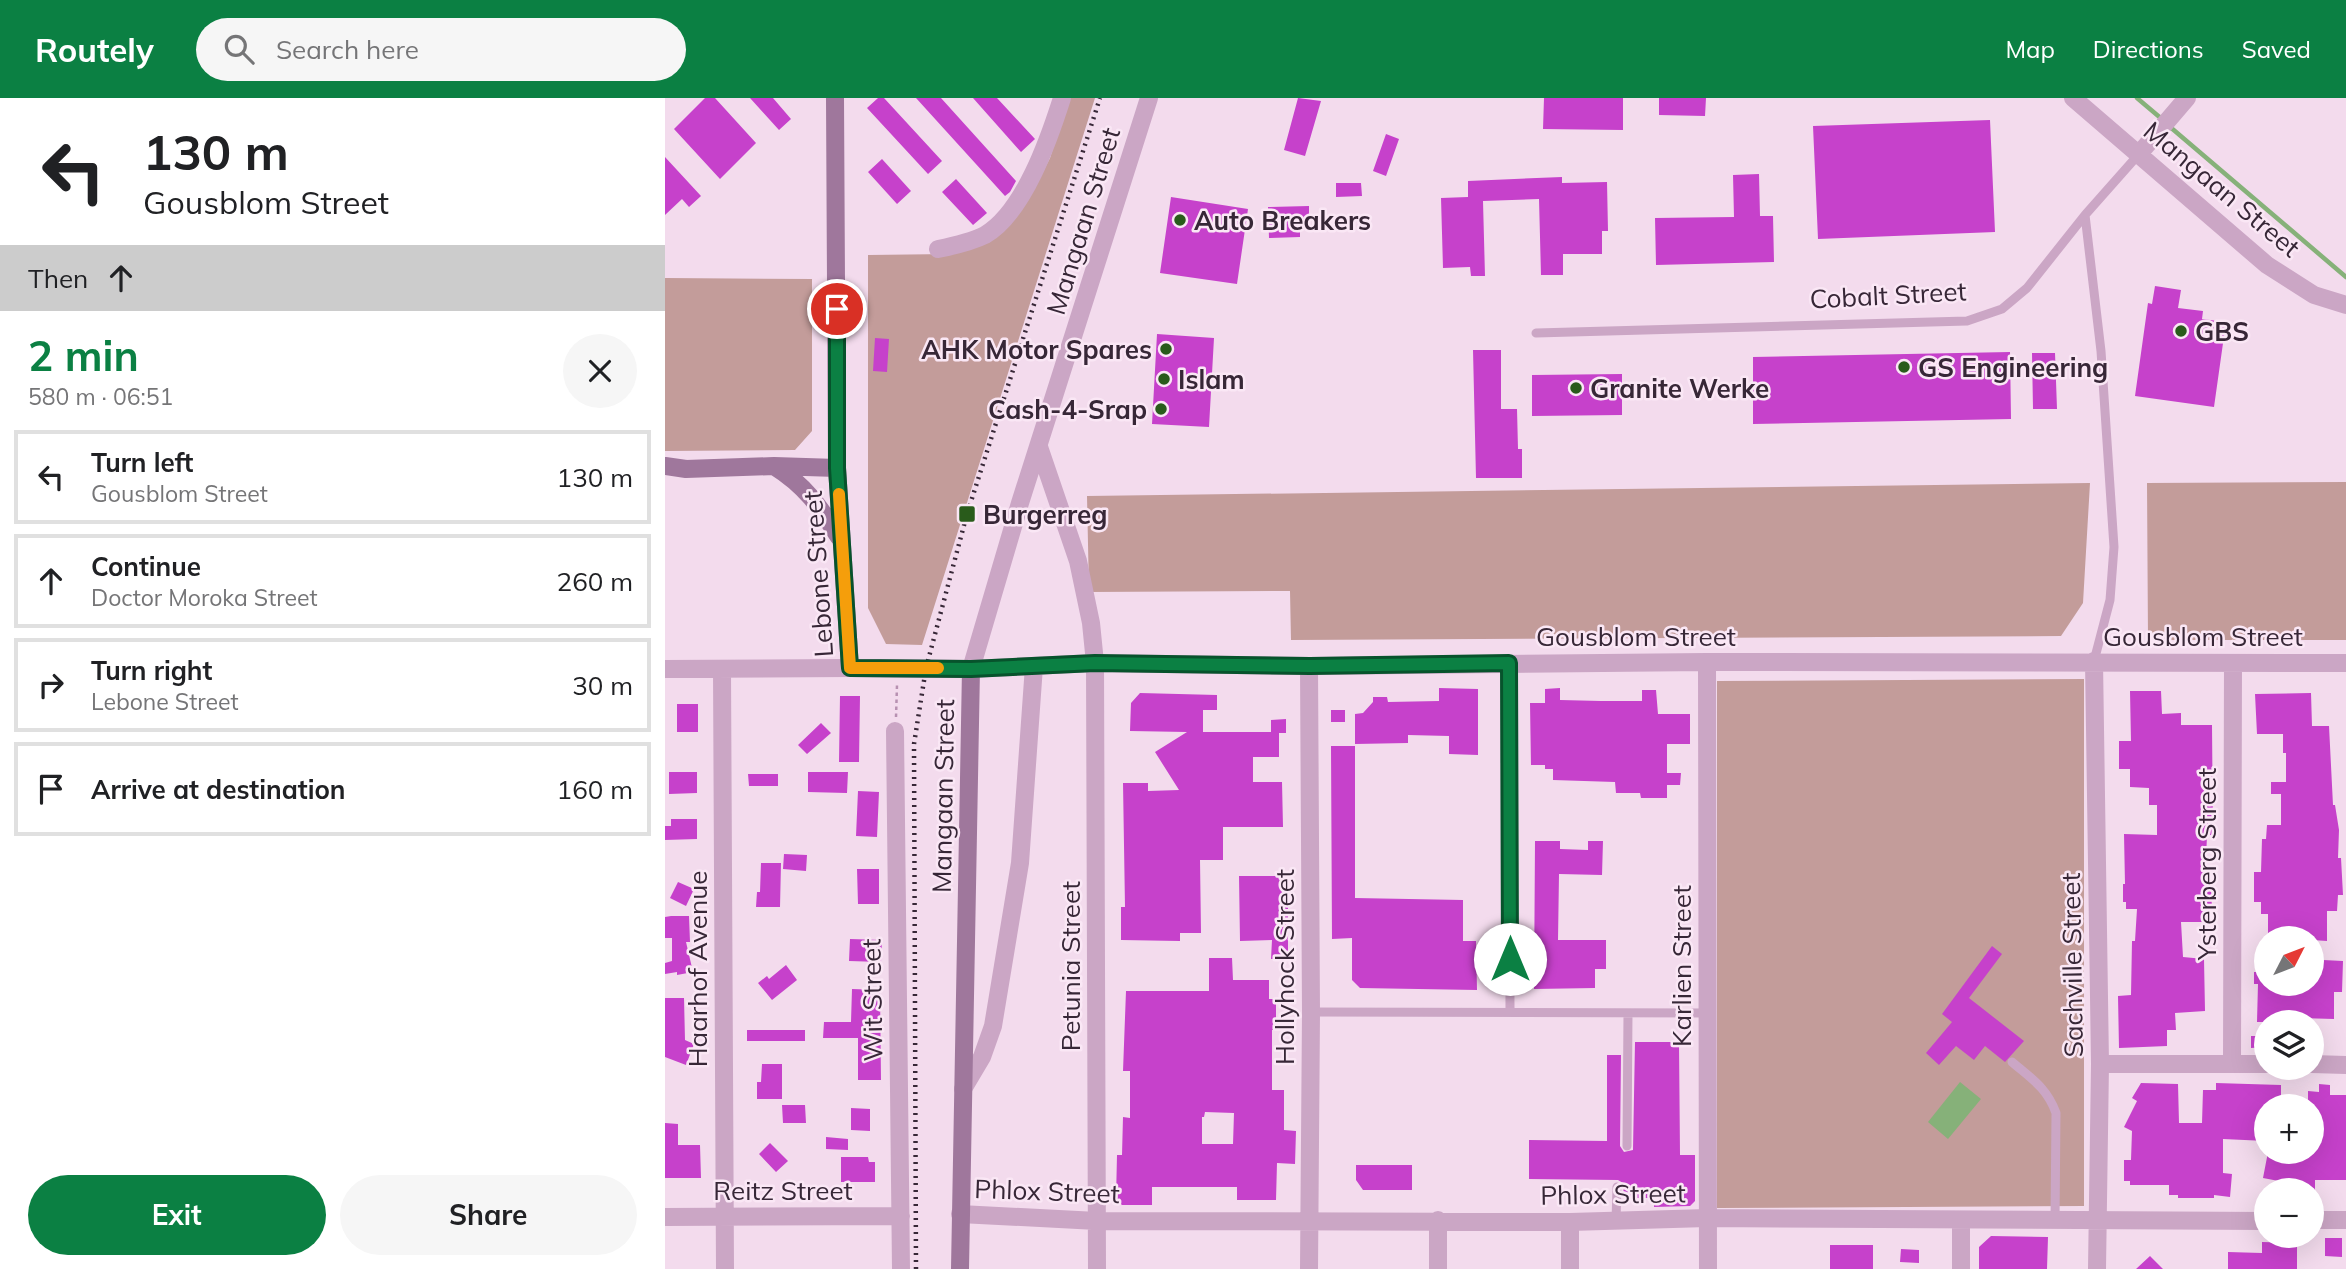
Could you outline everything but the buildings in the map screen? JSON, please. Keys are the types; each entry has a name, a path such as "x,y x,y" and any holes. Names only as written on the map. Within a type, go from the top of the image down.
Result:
{"street":[{"name":"Lebone Street","path":"835,98 837,468 850,668"},
{"path":"938,249 985,235 1004,218 1016,203 1038,163 1062,98"},
{"name":"Mangaan Street","path":"960,1269 971,669 1020,503 1149,98"},
{"name":"Mangaan Street","path":"2073,98 2267,265 2314,295 2346,305"},
{"name":"Cobalt Street","path":"2139,154 2187,98"},
{"name":"Petunia Street","path":"1039,447 1078,561 1091,623 1095,663 1097,1269"},
{"path":"665,466 686,469 774,466 837,468"},
{"path":"774,466 792,477 808,492 841,540"},
{"path":"665,475 686,469"},
{"name":"Sachville Street","path":"2094,661 2099,1064 2097,1269"},
{"name":"Gousblom Street","path":"850,668 971,669 1095,663 1310,666 1707,662 2346,663"},
{"name":"Karlien Street","path":"1707,662 1708,1269"},
{"name":"Ysterberg Street","path":"2232,1064 2233,664"},
{"path":"963,1089 982,1057 993,1027 1020,863 1034,666"},
{"name":"Hollyhock Street","path":"1309,1269 1310,666"},
{"path":"665,669 850,668"},
{"name":"Haarhof Avenue","path":"722,670 725,1269"},
{"name":"Wit Street","path":"895,731 901,1269"},
{"path":"2099,1064 2254,1064"},
{"path":"2324,1064 2346,1065"},
{"name":"Phlox Street","path":"960,1214 1097,1221 1570,1222 1707,1218 2254,1221"},
{"name":"Reitz Street","path":"665,1217 901,1216"},
{"path":"1438,1220 1438,1269"},
{"path":"1961,1220 1961,1269"},
{"path":"2324,1220 2346,1220"},
{"path":"1570,1222 1570,1269"}],"lane":[{"name":"Cobalt Street","path":"1536,333 1967,321 2002,309 2027,288 2085,215 2139,154"},
{"path":"2085,215 2101,351 2114,547 2110,600 2094,661"},
{"path":"1509,663 1510,1012"},
{"path":"1311,1013 1707,1013"},
{"path":"1627,1013 1627,1146"},
{"path":"2012,1062 2041,1086 2050,1097 2056,1113 2055,1221"},
{"path":"1616,1187 1616,1221"}],"path":[{"path":"895,731 898,667"}],"shaded area":[{"path":"1069,98 1095,98 922,645 886,644 868,608 868,255 949,254 1031,195 1050,158"},
{"path":"665,278 812,279 812,431 795,450 665,451"},
{"path":"2346,482 2346,640 2148,640 2147,483"},
{"path":"2090,483 2083,603 2061,636 1291,640 1290,591 1089,592 1087,496"},
{"path":"2084,679 2084,1206 1717,1208 1717,681"},
{"path":"1960,1082 1981,1099 1948,1139 1928,1122"}],"waterway":[{"path":"2137,98 2163,120"},
{"path":"2169,126 2346,277"}],"railway":[{"path":"916,1269 914,744 926,668 967,514 1100,98"}],"slow traffic":[{"path":"839,494 850,668 938,668"}],"place":[{"name":"Auto Breakers","path":"1180,220"},
{"name":"GBS","path":"2181,331"},
{"name":"AHK Motor Spares","path":"1166,349"},
{"name":"GS Engineering","path":"1904,367"},
{"name":"Islam","path":"1164,379"},
{"name":"Granite Werke","path":"1576,388"},
{"name":"Cash-4-Srap","path":"1161,409"},
{"name":"Burgerreg","path":"967,514"}],"route":[{"path":"837,309 837,468 850,668 971,669 1095,663 1310,666 1509,663 1510,959"}]}
